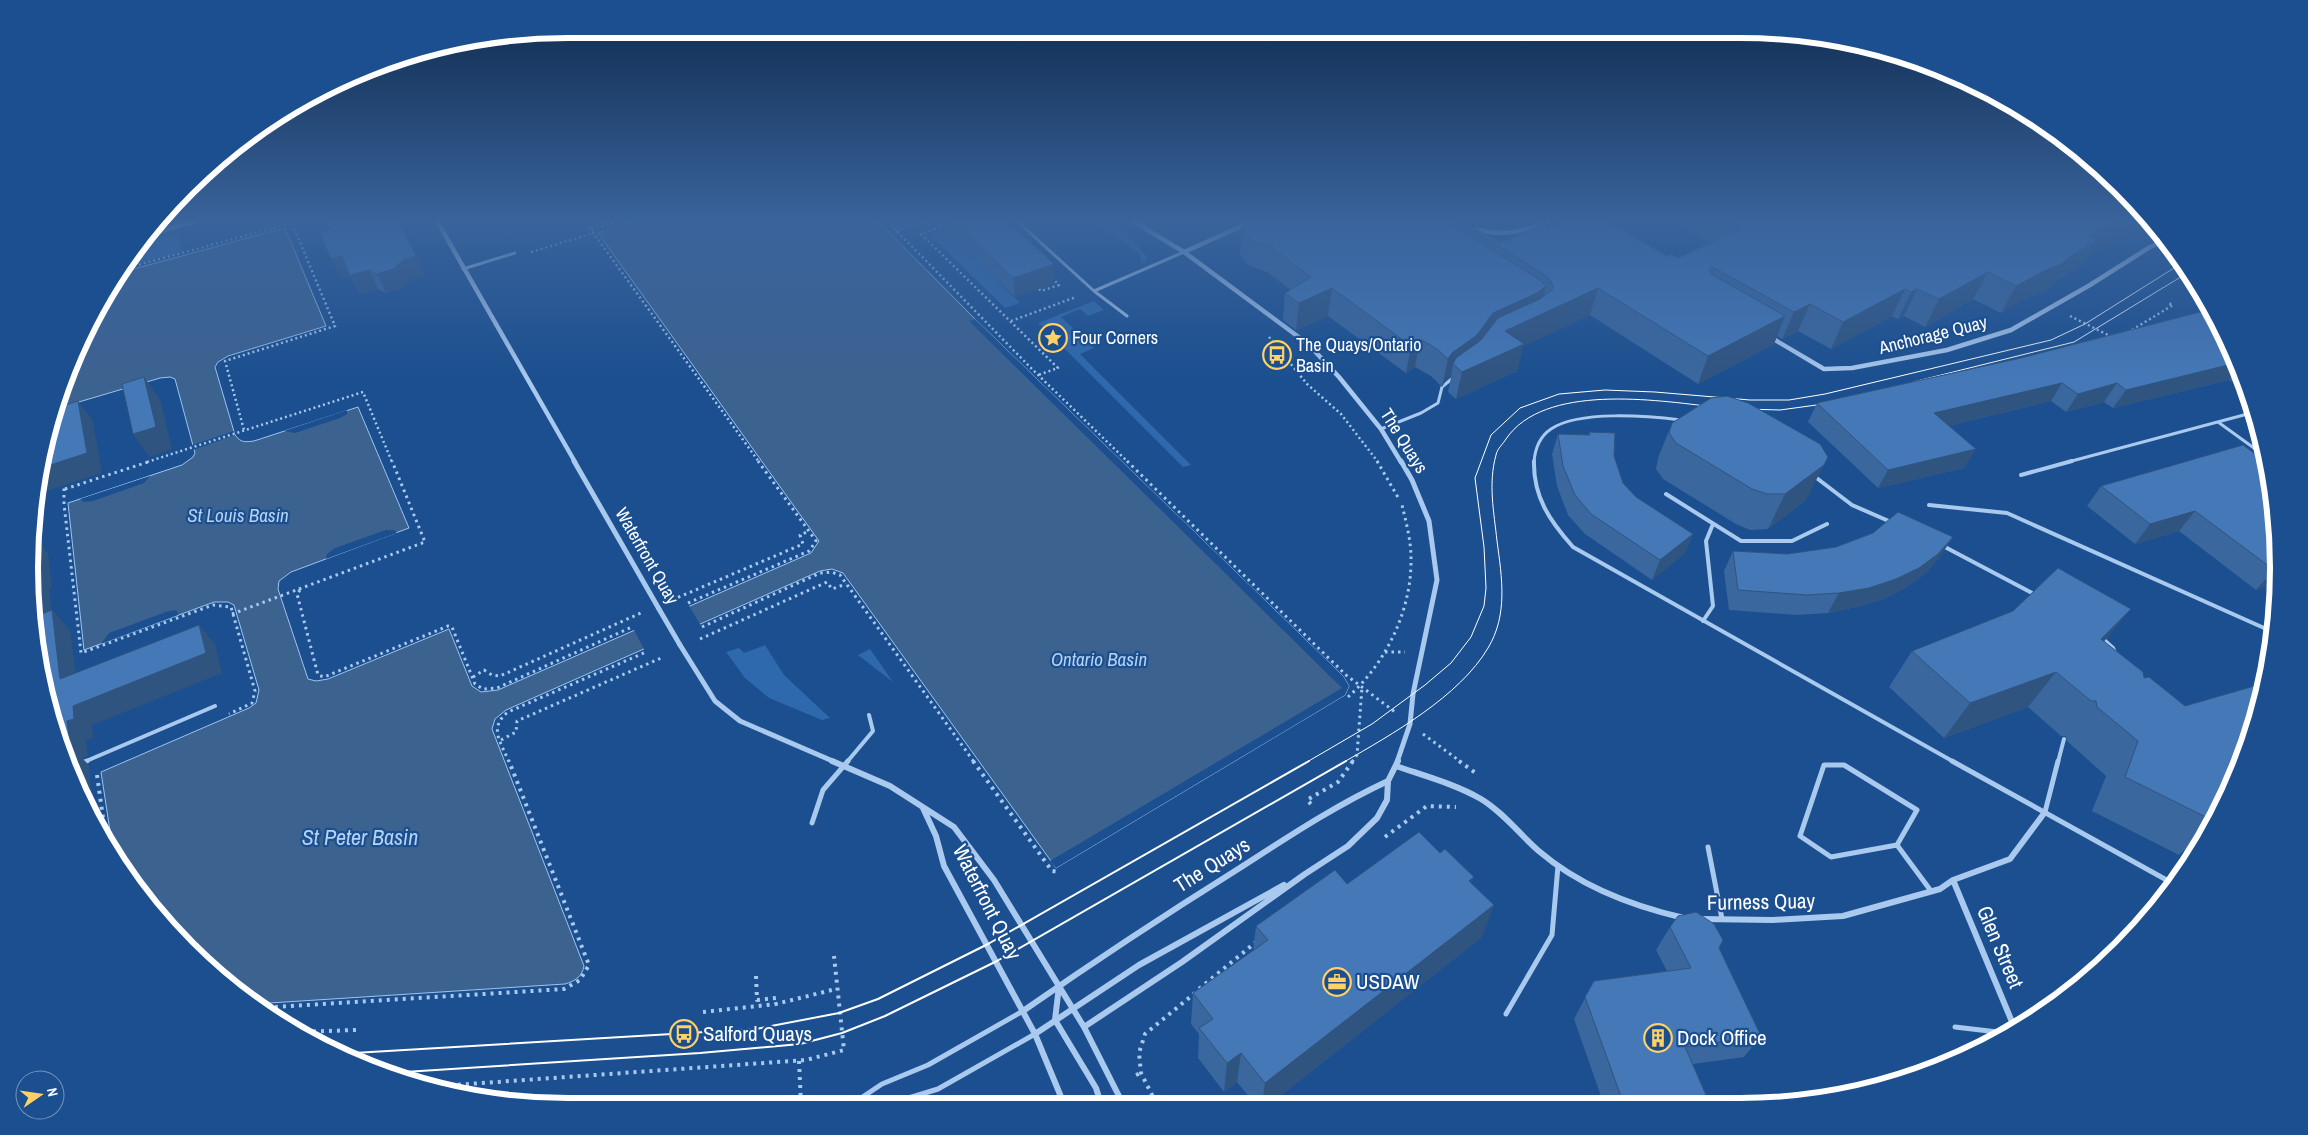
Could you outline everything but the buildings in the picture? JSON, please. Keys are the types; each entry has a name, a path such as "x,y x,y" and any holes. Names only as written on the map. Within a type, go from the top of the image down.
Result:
{"street":[{"name":"Waterfront Quay","path":"466,274 659,609 715,702 740,721 890,786 954,827 978,856 1059,986"},
{"name":"The Quays","path":"1084,1027 1182,962 1305,874 1348,846 1377,818 1387,800 1388,781 1396,766 1410,724 1413,694 1437,580 1429,520 1412,480 1381,429 1339,377 1308,344 1214,274"},
{"name":"Anchorage Quay","path":"1761,332 1824,369 1852,368 1947,350 2011,330 2109,274"},
{"name":"Furness Quay","path":"1396,766 1452,786 1490,805 1546,857 1603,893 1650,911 1687,919 1773,920 1843,916 1940,889 1953,880 2010,859 2045,812"},
{"name":"The Quays","path":"1023,1011 1132,936 1322,816 1355,796 1388,781"},
{"name":"Waterfront Quay","path":"923,808 936,836 944,866 1023,1011"},
{"name":"The Quays","path":"1035,1034 1139,965 1305,874"},
{"name":"Glen Street","path":"1953,880 2012,1022"},
{"path":"1059,986 1084,1027 1120,1098"},
{"path":"1059,986 1055,1020 1096,1088 1099,1098"},
{"path":"1023,1011 1035,1034 1062,1098"}],"lane":[{"path":"1075,274 1127,316"},
{"path":"1094,291 1133,274"},
{"path":"1381,429 1421,413 1438,402 1442,387 1456,375"},
{"path":"2021,475 2247,414"},
{"path":"1684,421 1636,416 1594,417 1561,424 1541,437 1534,456 1535,487 1546,517 1573,547 2045,812 2094,842 2167,881"},
{"path":"2218,422 2257,450"},
{"path":"1809,472 1852,505 1896,524"},
{"path":"1666,494 1741,541 1792,541 1827,524"},
{"path":"1929,505 2007,513 2267,629"},
{"path":"1703,621 1713,606 1706,541 1713,524"},
{"path":"1938,544 2040,597"},
{"path":"2101,636 2113,648 2116,655"},
{"path":"79,764 215,706"},
{"path":"812,823 823,790 873,731 869,715"},
{"path":"2045,812 2064,739"},
{"path":"1824,765 1844,765 1917,810 1898,845 1832,857 1800,836 1824,765"},
{"path":"1898,845 1931,891"},
{"path":"1708,847 1722,919"},
{"path":"1506,1014 1552,935 1558,864"},
{"path":"861,1098 882,1084 928,1065 1023,1011"},
{"path":"1955,1027 1994,1032"},
{"path":"908,1098 938,1089 1035,1034"}],"path":[{"path":"244,430 225,361 335,326 313,274"},
{"path":"624,274 816,541 809,551 688,603"},
{"path":"938,274 1038,375 1346,675 1362,686"},
{"path":"962,274 1058,368 1038,375"},
{"path":"1039,288 1042,291 1059,285 1055,281"},
{"path":"1011,321 1094,291"},
{"path":"2126,334 2174,305 2168,303"},
{"path":"2052,307 2118,339"},
{"path":"2074,318 2078,315"},
{"path":"2107,335 2112,332"},
{"path":"1268,336 1307,384 1341,414 1384,470 1401,502 1409,533 1411,565 1394,638 1362,686 1348,697"},
{"path":"64,479 64,504 81,653 213,604 230,607 232,614 426,542 363,392 65,489"},
{"path":"698,589 802,544 800,534 809,531"},
{"path":"702,627 820,573 831,572 840,575 1052,871 1058,872"},
{"path":"700,639 827,582 832,590 846,584"},
{"path":"301,589 297,594 318,675 324,677 448,626 452,627 475,684 483,689 497,688 632,627"},
{"path":"473,677 484,670 492,676 500,676 612,625"},
{"path":"272,1007 564,989 574,985 583,978 589,965 496,728 498,720 508,712 646,652"},
{"path":"501,740 516,732 516,721 661,658"},
{"path":"1308,800 1338,782 1357,755 1362,686"},
{"path":"97,774 104,823"},
{"path":"1383,839 1427,806 1461,807"},
{"path":"1154,1098 1141,1073 1139,1053 1146,1034 1258,941"},
{"path":"461,1086 799,1060 844,1050 836,990 834,956"},
{"path":"756,976 757,1000 776,998 776,1004"},
{"path":"703,1012 776,1004 836,990"},
{"path":"312,1032 356,1030"},
{"path":"799,1060 801,1098"},
{"path":"1136,1075 1141,1073"}],"shaded area":[{"path":"970,274 991,274 1020,303 1005,308"},
{"path":"1094,301 1104,310 1088,316 1080,309 1061,317 1094,348 1080,354 1191,465 1183,467 1062,346 1068,340 1067,335 1045,328 1038,323"},
{"path":"765,645 784,675 830,718 822,720 769,698 745,678 726,652 739,648 744,653"},
{"path":"870,649 893,682 858,655"}],"water":[{"path":"126,274 304,274 326,326 228,356 218,362 215,367 235,435 243,441 254,441 358,407 409,528 291,572 279,581 278,589 308,679 316,681 328,679 449,629 472,686 481,692 498,690 811,553 819,541 627,274 930,274 1343,676 1349,686 1345,695 1056,868 843,573 832,569 820,571 506,710 495,719 492,729 584,966 578,978 565,984 266,1003 218,966 169,917 147,890 111,835 101,772 249,708 256,703 259,690 234,605 228,602 214,602 84,650 68,503 182,465 193,457 195,453 175,379 170,377 160,378 63,407 92,333"}],"pier":[{"path":"975,319 1343,676 1349,686 1345,695 1056,868 1050,861 1342,688 969,321"},
{"path":"347,410 347,414 340,418 295,433 284,431"},
{"path":"234,431 235,435 193,450 192,445"},
{"path":"150,476 144,483 93,501 84,502 80,499"},
{"path":"386,530 394,530 397,533 326,559 327,554 335,548"},
{"path":"688,604 701,626 645,651 633,628"},
{"path":"175,610 178,612 178,615 101,644 109,633"}],"tram line":[{"path":"1307,762 1372,724 1425,685 1451,663 1471,637 1484,606 1486,588 1484,547 1475,478 1491,435 1520,408 1559,394 1605,390 1750,400 1789,400 1825,394 2051,340 2085,324 2165,274"},
{"path":"1913,382 2074,342 2183,276"},
{"path":"1344,762 1403,727 1443,698 1476,666 1488,648 1499,623 1502,596 1501,569 1492,498 1492,477 1499,449 1523,421 1546,409 1573,402 1602,399 1662,401 1714,407"},
{"path":"1746,409 1780,410 1831,403"},
{"path":"356,1053 756,1029 839,1013 878,999 988,944 1309,761"},
{"path":"406,1072 700,1053 800,1044 842,1033 885,1016 997,961 1346,761"}],"place":[{"name":"Four Corners","path":"1053,338"},
{"name":"The Quays/Ontario Basin","path":"1277,355"},
{"name":"USDAW","path":"1337,982"},
{"name":"Salford Quays","path":"684,1034"},
{"name":"Dock Office","path":"1658,1038"}],"water label":[{"name":"St Louis Basin","path":"238,515"},
{"name":"Ontario Basin","path":"1099,659"},
{"name":"St Peter Basin","path":"360,837"}]}
